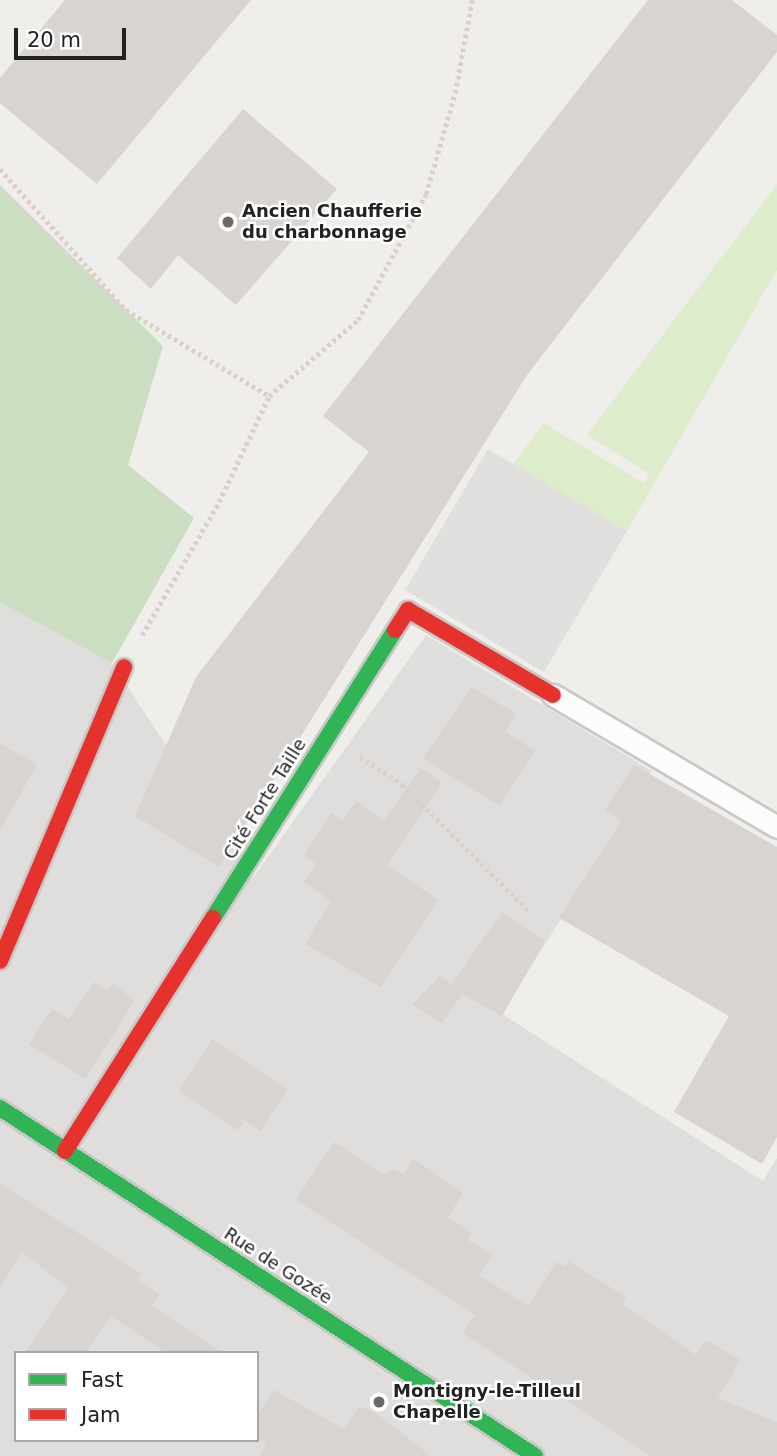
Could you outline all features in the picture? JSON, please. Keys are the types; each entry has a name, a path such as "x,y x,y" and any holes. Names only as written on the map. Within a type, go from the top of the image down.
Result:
{"street":[{"name":"Cité Forte Taille","path":"65,1151 408,610 553,695"},
{"path":"0,961 93,749 124,667"},
{"name":"Rue de Gozée","path":"0,1108 535,1456"}],"lane":[{"path":"553,695 777,827"}],"path":[{"path":"124,667 219,502 269,396 358,320 426,194 455,93 472,0"},
{"path":"0,169 126,310 269,396"},
{"path":"327,736 402,785 529,911"}],"shaded area":[{"path":"488,449 627,531 544,672 405,590"},
{"path":"0,573 112,663 253,878 426,635 652,771 502,1014 763,1181 777,1158 777,1456 0,1456"}],"green space":[{"path":"777,184 777,270 627,531 513,464 544,423 644,483 649,474 587,435"},
{"path":"0,185 163,346 128,465 194,518 112,663 0,602"}],"building":[{"path":"65,0 251,0 97,184 0,103 0,78"},
{"path":"648,0 732,0 777,35 777,52 527,375 219,867 135,816 196,677 369,452 323,416"},
{"name":"Ancien Chaufferie du charbonnage","path":"243,109 337,189 236,305 178,255 151,289 117,258"},
{"path":"472,687 516,714 505,731 535,751 499,806 423,758"},
{"path":"0,743 37,765 0,830"},
{"path":"634,765 777,847 777,1137 762,1164 674,1112 729,1016 559,918 621,821 605,810"},
{"path":"421,768 442,783 387,865 438,900 381,987 305,944 331,901 304,882 316,864 304,856 331,813 343,821 356,801 384,820"},
{"path":"502,912 545,941 502,1016 462,994 442,1023 412,1005 440,976 452,984"},
{"path":"94,982 108,991 113,984 135,1000 85,1079 29,1044 52,1009 69,1019"},
{"path":"212,1039 288,1089 260,1131 244,1120 238,1130 179,1091"},
{"path":"334,1142 384,1174 392,1169 403,1174 413,1158 463,1193 448,1217 472,1233 468,1240 492,1255 479,1275 528,1306 556,1262 564,1267 568,1261 626,1297 622,1304 696,1355 706,1340 740,1360 718,1398 777,1422 777,1456 651,1456 463,1333 475,1315 296,1200"},
{"path":"0,1183 142,1274 138,1280 159,1294 152,1306 220,1351 163,1351 111,1316 87,1351 26,1351 68,1288 22,1252 0,1287"},
{"path":"274,1390 344,1429 359,1406 376,1413 431,1456 260,1456 266,1443 259,1438 259,1412"}],"traffic: fast":[{"path":"213,918 395,630"},
{"path":"0,1108 535,1456"}],"traffic: jam":[{"path":"395,630 408,610 553,695"},
{"path":"0,961 124,667"},
{"path":"65,1151 213,918"}],"place":[{"name":"Ancien Chaufferie du charbonnage","path":"228,222"},
{"name":"Montigny-le-Tilleul Chapelle","path":"379,1402"}]}
